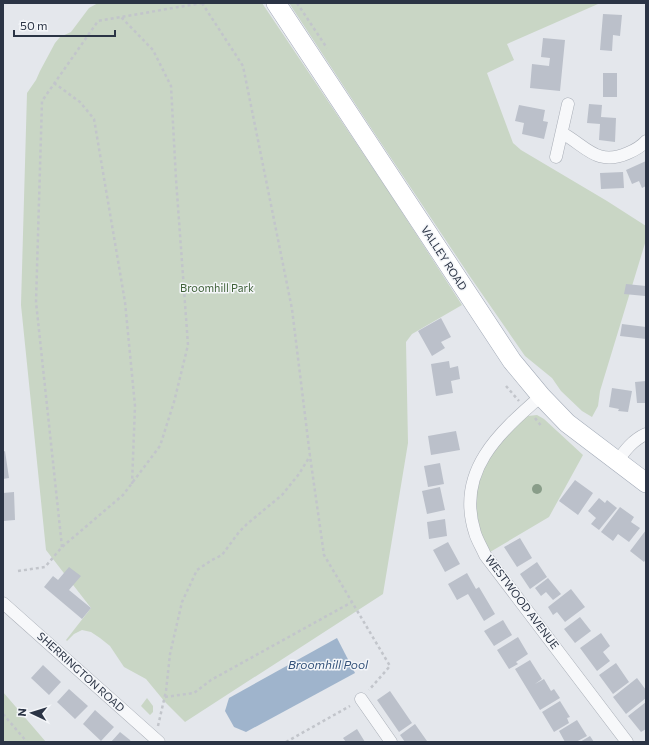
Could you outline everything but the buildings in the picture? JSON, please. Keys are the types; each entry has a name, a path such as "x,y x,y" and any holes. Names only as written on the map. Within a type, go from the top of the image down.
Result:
{"main road":[{"name":"VALLEY ROAD","path":"276,3 512,361 541,396 567,423 646,483"}],"street":[{"path":"556,157 568,104"},
{"path":"562,133 590,153 604,158 620,156 642,146 646,141"},
{"name":"WESTWOOD AVENUE","path":"541,396 503,430 485,453 472,481 470,506 475,532 486,555 627,742"},
{"path":"617,462 626,449 638,438 646,434"},
{"name":"SHERRINGTON ROAD","path":"3,602 157,740"},
{"path":"361,699 392,742"}],"path":[{"path":"62,547 36,302 42,101 98,20 202,3 243,66 292,308 324,555 390,666 361,699 286,742"},
{"path":"297,3 331,54"},
{"path":"18,571 45,567 62,547 123,495 132,484 160,446 188,344 171,86 153,50 121,17"},
{"path":"54,83 80,102 94,119 125,302 135,406 132,484"},
{"path":"157,740 165,698 170,654 182,602 197,570 222,555 243,528 282,495 299,474 310,456"},
{"path":"165,698 194,692 211,680 352,602"},
{"path":"3,714 28,742"}],"green space":[{"name":"Broomhill Park","path":"98,3 262,3 387,189 462,305 412,334 406,342 408,443 383,594 185,722 165,702 146,679 124,667 110,646 100,638 91,632 82,630 74,634 67,641 66,640 91,608 46,550 21,305 27,93 36,80 55,43 60,37 71,32 89,8"},
{"path":"289,3 598,4 507,44 514,60 487,73 513,143 521,150 646,226 646,240 600,391 598,406 592,417 582,411 561,391 552,378 525,356 471,278"},
{"path":"537,415 544,419 583,455 549,517 485,555 475,533 472,481 508,432 528,416"},
{"path":"3,692 46,742 3,742"},
{"path":"147,698 153,706 153,712 150,715 141,706"}],"water":[{"name":"Broomhill Pool","path":"337,638 355,673 246,732 234,727 225,711 229,698"}]}
